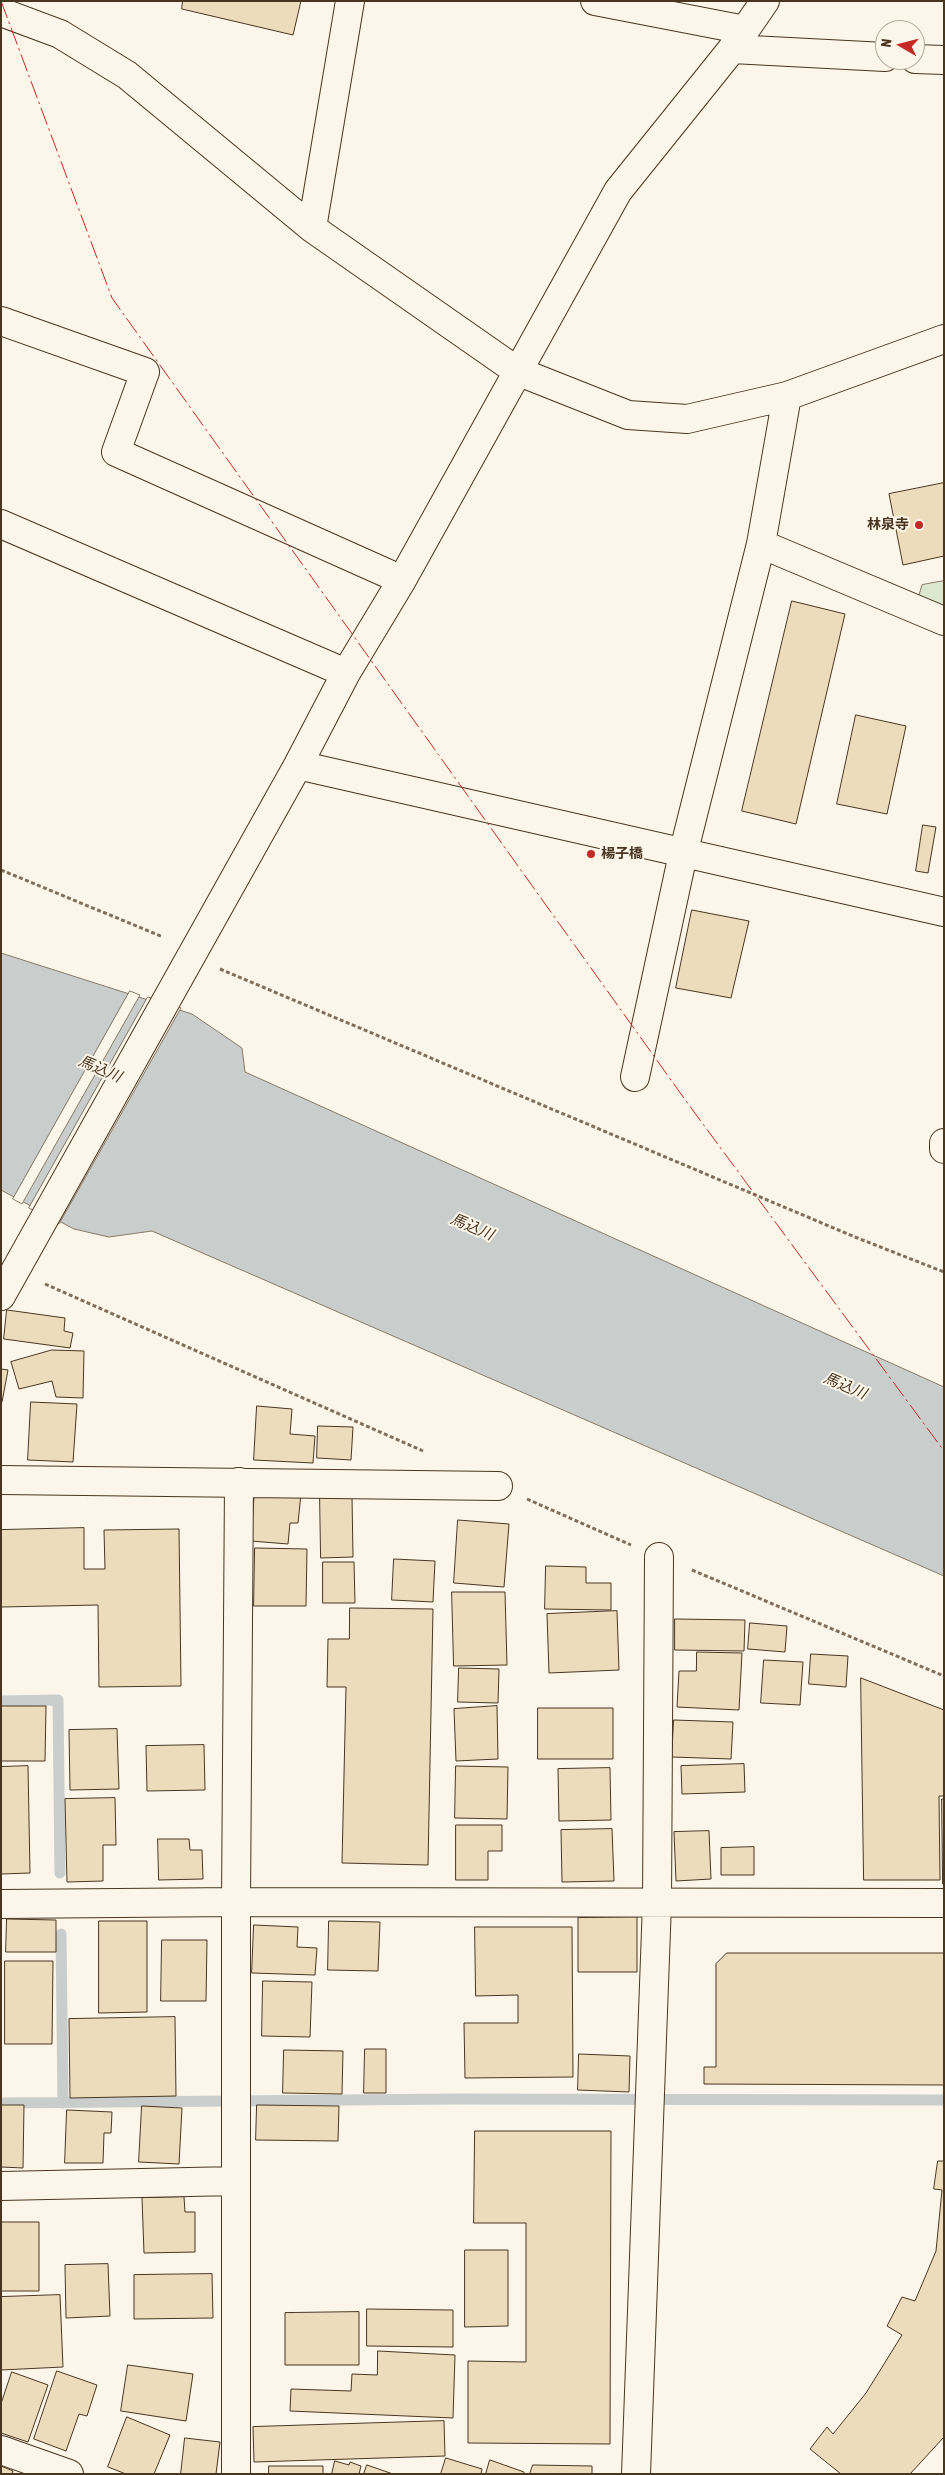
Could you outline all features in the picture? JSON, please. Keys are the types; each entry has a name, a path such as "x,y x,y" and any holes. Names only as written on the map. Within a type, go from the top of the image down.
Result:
{"street":[{"path":"312,228 350,1"},
{"path":"595,1 739,40 875,56"},
{"path":"1,1296 16,1272 188,955 298,765 346,673 402,580 618,191 739,40 765,1"},
{"path":"1,12 60,34 127,75 312,228 517,371 628,415 687,419 787,396 944,339"},
{"path":"925,59 944,60"},
{"path":"1,321 145,372 116,452 402,580"},
{"path":"635,1077 684,854 761,544 787,396"},
{"path":"1,524 346,673"},
{"path":"761,544 944,621"},
{"path":"298,765 944,912"},
{"path":"944,1143 944,1149"},
{"path":"1,1480 498,1486"},
{"path":"236,2474 236,1902 239,1482"},
{"path":"636,2474 657,1903 659,1557"},
{"path":"1,1904 236,1902 944,1903"},
{"path":"1,2186 236,2181"},
{"path":"1,2450 69,2474"}],"path":[{"path":"1,870 188,955 855,1237 944,1272"}],"green space":[{"path":"944,581 944,619 915,608 922,585"}],"water":[{"name":"馬込川","path":"1,953 192,1014 242,1048 245,1072 944,1387 944,1576 152,1231 109,1237 74,1229 1,1190"}],"pier":[{"path":"130,991 140,995 22,1204 13,1199"},
{"path":"148,997 181,1008 59,1224 29,1208"}],"building":[{"path":"183,1 301,1 293,35 182,9"},
{"name":"林泉寺","path":"944,483 944,556 903,565 889,494"},
{"path":"792,601 845,614 796,824 742,811"},
{"path":"856,715 906,726 887,814 837,804"},
{"path":"923,825 936,827 928,873 916,871"},
{"path":"692,910 749,921 731,998 676,988"},
{"path":"7,1310 65,1318 64,1331 73,1333 70,1348 4,1339"},
{"path":"52,1350 84,1351 83,1398 56,1397 52,1381 19,1389 11,1362"},
{"path":"1,1369 8,1370 2,1402 1,1402"},
{"path":"31,1402 77,1404 73,1462 28,1460"},
{"path":"257,1406 292,1409 290,1434 315,1436 313,1463 254,1460"},
{"path":"318,1426 353,1427 351,1460 317,1458"},
{"path":"255,1490 301,1494 298,1523 290,1523 288,1544 251,1541"},
{"path":"320,1497 352,1497 353,1557 321,1558"},
{"path":"458,1520 509,1524 504,1587 454,1583"},
{"path":"84,1528 84,1569 105,1569 104,1530 179,1529 181,1686 99,1687 98,1605 1,1607 1,1530"},
{"path":"255,1548 307,1549 306,1606 254,1606"},
{"path":"394,1559 435,1561 433,1602 392,1600"},
{"path":"323,1562 354,1562 355,1603 323,1603"},
{"path":"546,1566 586,1567 586,1583 611,1583 611,1610 545,1609"},
{"path":"452,1592 505,1592 507,1665 454,1666"},
{"path":"350,1608 433,1609 428,1865 342,1863 346,1687 327,1687 328,1639 349,1639"},
{"path":"617,1611 619,1670 549,1673 547,1614"},
{"path":"675,1619 745,1620 744,1651 675,1650"},
{"path":"750,1623 787,1626 785,1652 748,1649"},
{"path":"697,1652 742,1653 739,1710 677,1707 679,1671 696,1671"},
{"path":"811,1654 848,1656 846,1687 809,1684"},
{"path":"764,1660 803,1662 800,1705 761,1703"},
{"path":"459,1668 499,1669 498,1703 458,1702"},
{"path":"861,1678 944,1710 944,1796 939,1796 940,1880 864,1880"},
{"path":"1,1706 46,1706 45,1761 1,1761"},
{"path":"497,1706 498,1759 456,1761 454,1709"},
{"path":"538,1708 613,1708 613,1759 538,1759"},
{"path":"674,1720 733,1722 731,1759 672,1757"},
{"path":"117,1729 119,1789 70,1790 69,1730"},
{"path":"204,1745 205,1790 147,1791 146,1746"},
{"path":"744,1764 745,1792 682,1794 681,1766"},
{"path":"28,1766 30,1873 1,1874 1,1767"},
{"path":"456,1766 508,1767 507,1819 455,1818"},
{"path":"610,1768 611,1820 559,1821 558,1769"},
{"path":"115,1798 116,1845 103,1845 103,1881 67,1882 65,1799"},
{"path":"942,1799 944,1799 944,1884 943,1884"},
{"path":"456,1825 502,1825 502,1851 488,1851 488,1880 456,1880"},
{"path":"612,1829 614,1881 562,1882 561,1830"},
{"path":"709,1831 711,1879 676,1881 674,1832"},
{"path":"158,1839 189,1839 190,1850 202,1850 203,1879 159,1880"},
{"path":"754,1847 754,1875 721,1875 721,1848"},
{"path":"637,1917 637,1972 578,1972 578,1918"},
{"path":"7,1919 56,1920 56,1952 6,1952"},
{"path":"99,1921 147,1921 147,2012 99,2013"},
{"path":"329,1921 380,1922 378,1971 328,1970"},
{"path":"254,1925 298,1927 297,1947 317,1948 315,1975 252,1973"},
{"path":"475,1927 572,1927 573,2077 465,2078 464,2023 518,2023 518,1995 476,1996"},
{"path":"162,1940 207,1940 206,2001 161,2001"},
{"path":"727,1953 944,1953 944,2085 704,2084 704,2067 716,2067 716,1964"},
{"path":"5,1961 53,1961 52,2044 5,2044"},
{"path":"263,1981 312,1982 310,2037 262,2036"},
{"path":"175,2017 176,2096 70,2098 69,2019"},
{"path":"365,2049 386,2049 386,2093 364,2093"},
{"path":"284,2050 343,2051 342,2094 283,2093"},
{"path":"579,2054 630,2056 629,2092 578,2090"},
{"path":"1,2105 24,2105 23,2168 1,2167"},
{"path":"257,2105 339,2106 338,2141 256,2140"},
{"path":"142,2106 182,2108 179,2164 139,2162"},
{"path":"67,2110 112,2112 111,2133 104,2133 103,2163 65,2163"},
{"path":"475,2131 611,2131 610,2444 468,2443 468,2361 526,2362 526,2223 474,2223"},
{"path":"938,2161 944,2161 944,2437 910,2474 841,2474 810,2449 827,2427 833,2434 866,2393 902,2335 887,2326 902,2297 915,2301 936,2251 942,2190 934,2189"},
{"path":"184,2197 185,2212 195,2212 195,2252 144,2253 142,2198"},
{"path":"1,2222 39,2222 39,2291 1,2291"},
{"path":"465,2250 508,2250 508,2326 465,2327"},
{"path":"108,2264 110,2316 66,2318 65,2265"},
{"path":"212,2274 213,2318 134,2319 134,2275"},
{"path":"60,2295 63,2367 1,2370 1,2297"},
{"path":"367,2309 453,2310 453,2347 367,2346"},
{"path":"359,2312 359,2365 285,2365 285,2313"},
{"path":"378,2351 455,2355 453,2418 290,2411 291,2389 351,2391 352,2374 377,2375"},
{"path":"128,2365 193,2374 186,2421 121,2411"},
{"path":"57,2371 97,2385 87,2416 79,2414 66,2451 34,2439"},
{"path":"12,2372 48,2385 28,2442 1,2433 1,2404"},
{"path":"127,2417 170,2435 154,2474 126,2474 108,2467"},
{"path":"444,2421 445,2456 254,2462 253,2427"},
{"path":"185,2438 220,2442 216,2474 181,2474"},
{"path":"446,2458 482,2469 481,2474 441,2474"},
{"path":"490,2460 524,2472 524,2474 486,2474"},
{"path":"335,2461 349,2465 350,2462 361,2466 359,2474 332,2474"},
{"path":"367,2465 393,2474 364,2474"},
{"path":"533,2465 592,2466 592,2474 530,2474"},
{"path":"1,2466 13,2471 12,2474 1,2474"},
{"path":"269,2466 323,2466 323,2474 269,2474"}],"waterway":[{"path":"1,1701 58,1700 60,1873"},
{"path":"61,1934 63,2103"},
{"path":"1,2103 456,2099 944,2100"}],"power":[{"path":"1,1 112,298 686,1101 944,1451"}],"place":[{"name":"林泉寺","path":"919,525"},
{"name":"楊子橋","path":"591,854"}]}
